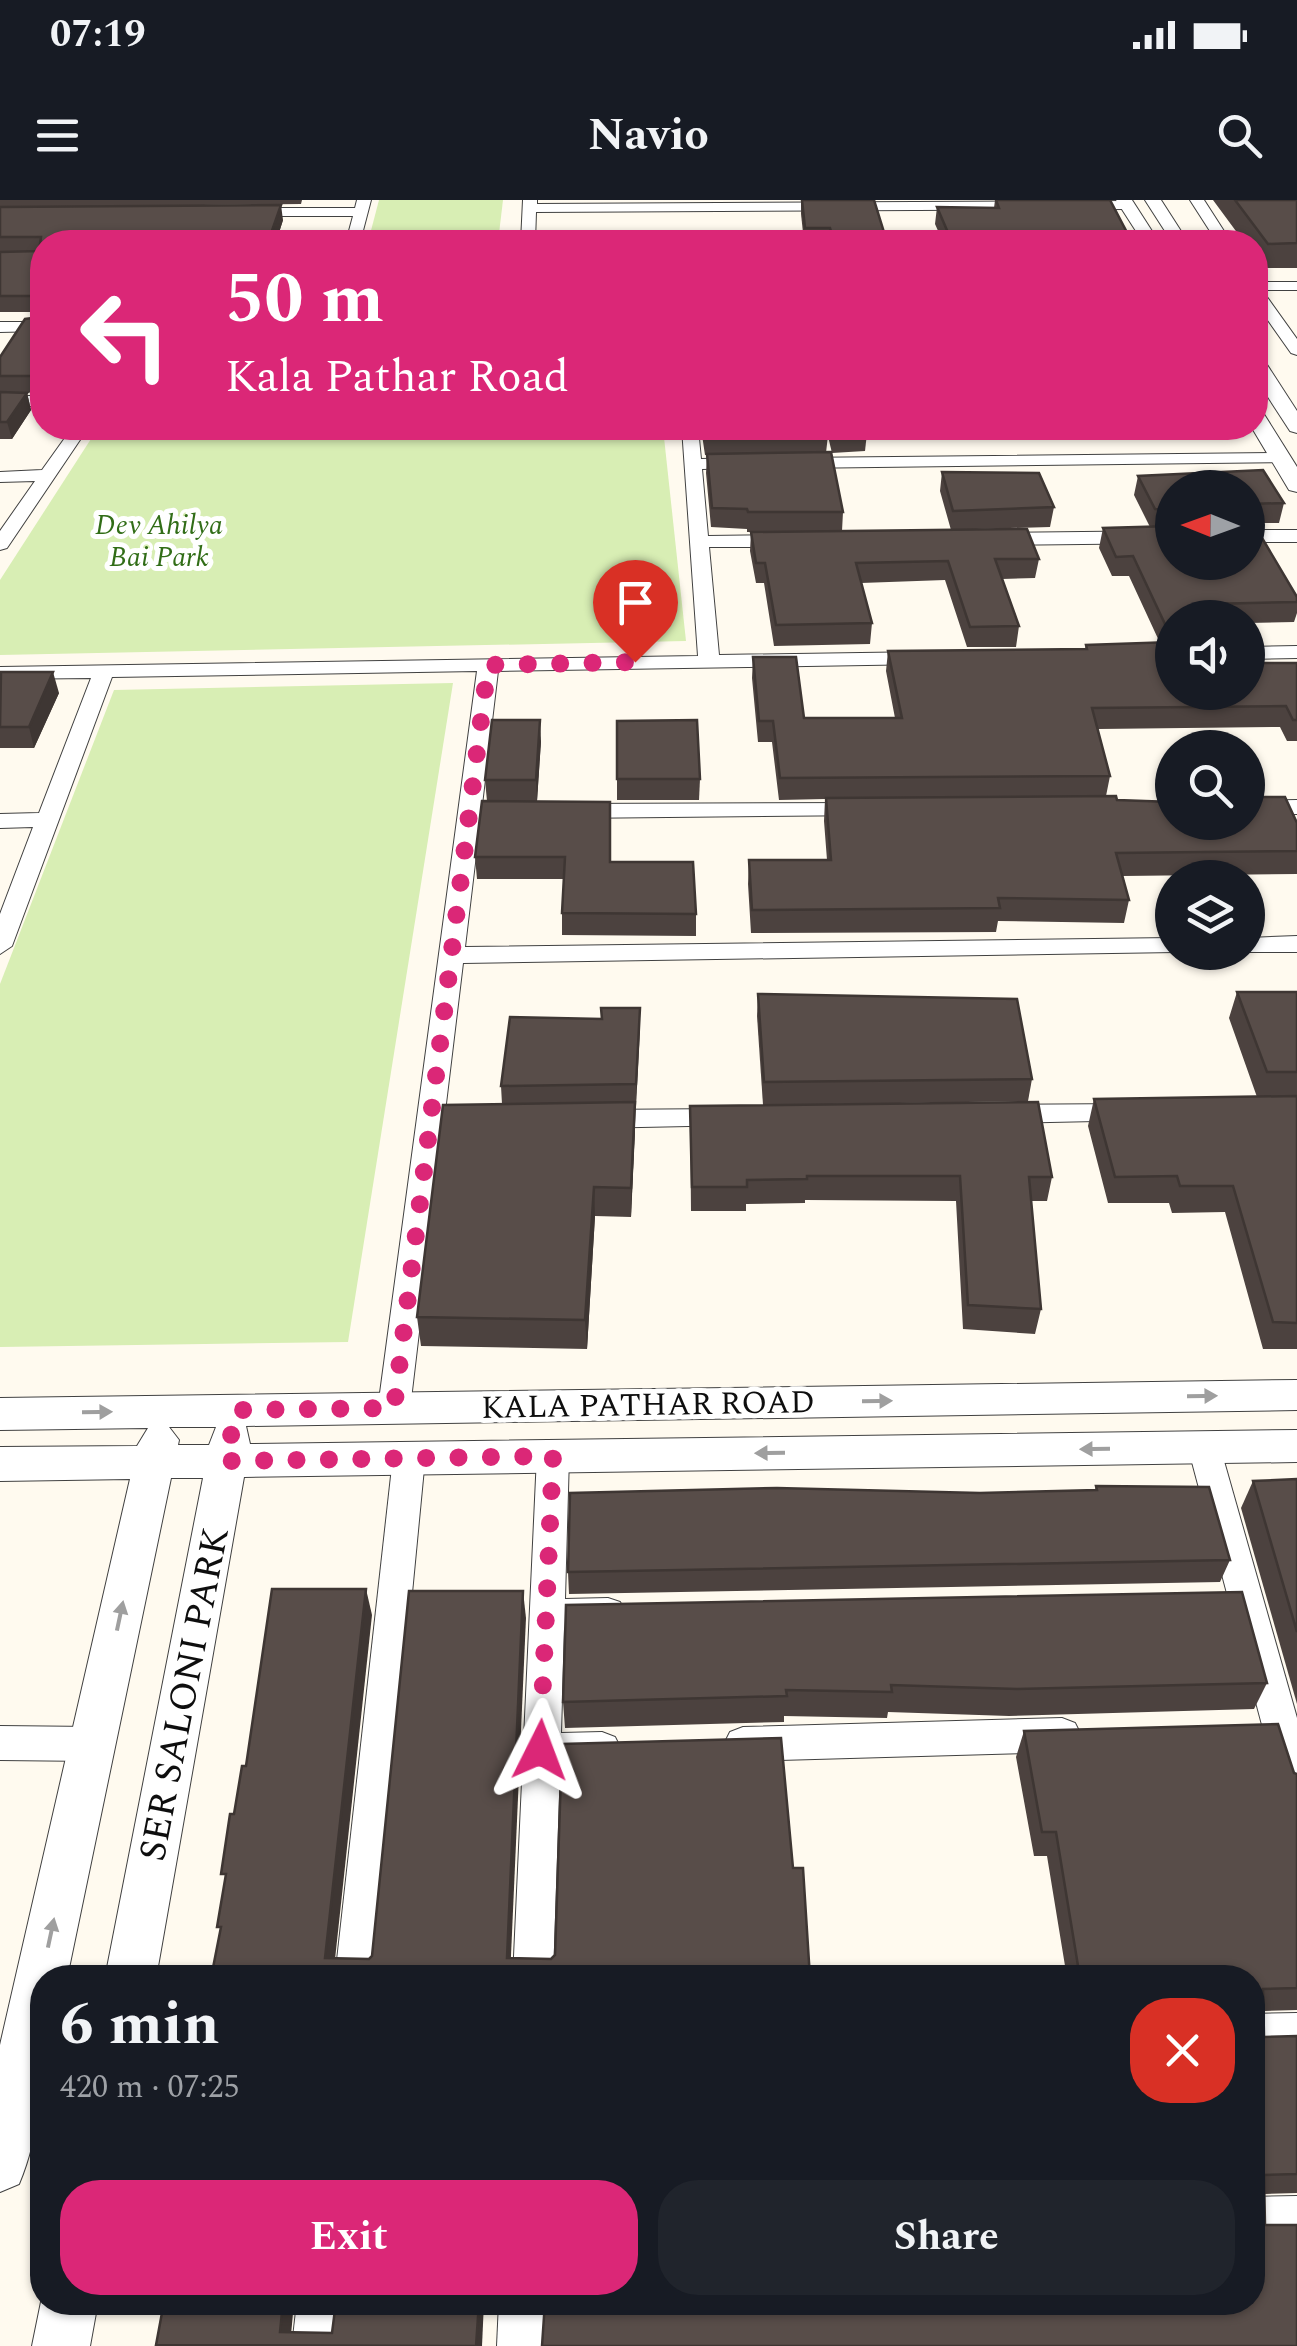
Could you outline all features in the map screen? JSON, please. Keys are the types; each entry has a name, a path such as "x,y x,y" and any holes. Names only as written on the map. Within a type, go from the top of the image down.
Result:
{"street":[{"path":"1153,200 1172,230"},
{"path":"1197,200 1216,230"},
{"path":"529,230 530,204 1125,203 1143,230"},
{"path":"217,213 362,206"},
{"path":"1268,295 1297,286"},
{"path":"1268,304 1297,350"},
{"path":"0,327 30,326"},
{"path":"1268,381 1297,427"},
{"path":"0,401 30,401"},
{"path":"1268,437 1297,485"},
{"path":"0,544 72,440"},
{"path":"691,440 709,661"},
{"path":"776,463 1280,458"},
{"path":"692,464 756,463"},
{"path":"0,477 47,475"},
{"path":"1265,536 1297,536"},
{"path":"978,539 1155,537"},
{"path":"699,542 803,541"},
{"path":"1265,653 1297,652"},
{"path":"0,673 958,657"},
{"path":"394,1408 451,955 478,812 488,665"},
{"path":"0,946 104,671"},
{"path":"1265,808 1297,808"},
{"path":"545,811 897,810"},
{"path":"0,821 48,820"},
{"path":"1265,945 1297,944"},
{"path":"451,955 1155,946"},
{"path":"978,1114 1157,1112"},
{"path":"558,1120 758,1117"},
{"path":"430,1121 519,1120"},
{"name":"KALA PATHAR ROAD","path":"0,1414 1297,1395"},
{"name":"SER SALONI PARK","path":"132,1965 236,1410"},
{"path":"44,1965 165,1411"},
{"name":"KALA PATHAR ROAD","path":"0,1464 1297,1446"},
{"path":"1204,1447 1297,1785"},
{"path":"533,1965 553,1456"},
{"path":"355,1965 410,1458"},
{"path":"1207,1602 1246,1602"},
{"path":"546,1614 643,1612"},
{"path":"1242,1730 1281,1729"},
{"path":"715,1745 1105,1734"},
{"path":"0,1743 92,1744"},
{"path":"540,1750 637,1748"},
{"path":"0,2165 30,2028"},
{"path":"1265,2035 1297,2034"},
{"path":"1265,2218 1297,2218"},
{"path":"60,2346 66,2315"},
{"path":"316,2346 319,2315"},
{"path":"520,2346 521,2315"}],"green space":[{"path":"379,200 503,200 499,230 371,230"},
{"name":"Dev Ahilya Bai Park","path":"90,440 664,440 686,641 0,655 0,580"},
{"path":"453,683 348,1342 0,1347 0,984 114,690"}],"building":[{"path":"802,200 874,200 883,230 831,230 805,228"},
{"path":"996,200 1110,200 1126,230 947,230 937,207 999,208"},
{"path":"1235,200 1297,200 1297,243 1268,244 1268,230 1258,230"},
{"path":"281,205 272,230 30,230 30,237 0,237 0,207"},
{"path":"30,251 30,296 0,296 0,252"},
{"path":"30,318 30,376 0,376 0,357 25,319"},
{"path":"0,392 27,393 7,422 0,422"},
{"path":"831,452 843,512 712,508 707,454"},
{"path":"942,472 1039,473 1054,507 953,511"},
{"path":"1265,473 1284,503 1265,504"},
{"path":"1155,475 1155,509 1138,476"},
{"path":"1155,526 1155,580 1265,580 1265,543 1297,602 1155,603 1133,556 1116,557 1103,528"},
{"path":"1027,529 1039,559 995,559 1019,626 970,627 948,561 856,563 872,623 776,625 765,563 756,563 751,532"},
{"path":"1155,643 1155,707 1092,708 1110,776 780,778 773,721 759,721 753,657 796,657 804,718 902,718 888,651 1087,649 1086,645"},
{"path":"1265,663 1297,663 1297,720 1293,720 1286,706 1265,706"},
{"path":"1,672 53,672 29,727 0,727"},
{"path":"492,720 540,720 536,780 485,780"},
{"path":"697,720 700,779 617,779 617,721"},
{"path":"1116,796 1117,800 1155,801 1155,840 1265,840 1265,797 1285,797 1297,823 1297,851 1116,853 1129,900 998,898 1000,908 752,910 749,860 831,860 826,798"},
{"path":"482,801 610,802 610,862 693,862 696,914 562,913 565,857 475,857"},
{"path":"1237,992 1297,992 1297,1072 1267,1072"},
{"path":"758,994 1017,999 1032,1079 764,1082"},
{"path":"601,1008 640,1008 636,1084 501,1086 510,1017 602,1019"},
{"path":"1297,1096 1297,1323 1273,1322 1233,1186 1180,1186 1177,1176 1115,1177 1094,1099"},
{"path":"635,1102 631,1188 594,1187 585,1320 417,1317 443,1105"},
{"path":"1038,1102 1052,1177 1029,1177 1041,1309 968,1305 960,1176 807,1176 747,1180 747,1187 692,1187 690,1106"},
{"path":"1297,1479 1297,1632 1253,1481"},
{"path":"1096,1486 1209,1487 1230,1560 568,1572 570,1493 777,1488 980,1493 1097,1490"},
{"path":"272,1589 366,1589 325,1958 369,1959 409,1591 523,1591 507,1958 551,1959 555,1955 562,1744 781,1738 793,1868 803,1868 809,1965 214,1965 221,1927 217,1927 226,1874 221,1874 230,1814 234,1814 242,1766 246,1766"},
{"path":"1242,1592 1267,1683 1017,1689 891,1685 892,1692 786,1690 787,1696 563,1702 566,1605"},
{"path":"1278,1724 1297,1774 1297,1988 1265,1989 1265,1965 1078,1965 1056,1832 1042,1832 1024,1731"},
{"path":"1297,2036 1297,2174 1265,2175 1265,2037"},
{"path":"1265,2225 1297,2225 1297,2346 542,2346 544,2315 1265,2315"},
{"path":"162,2315 282,2315 280,2332 332,2333 334,2315 478,2315 476,2346 156,2345"}],"route":[{"path":"540,1750 553,1456 226,1461 236,1410 394,1408 488,665 635,662"}]}
